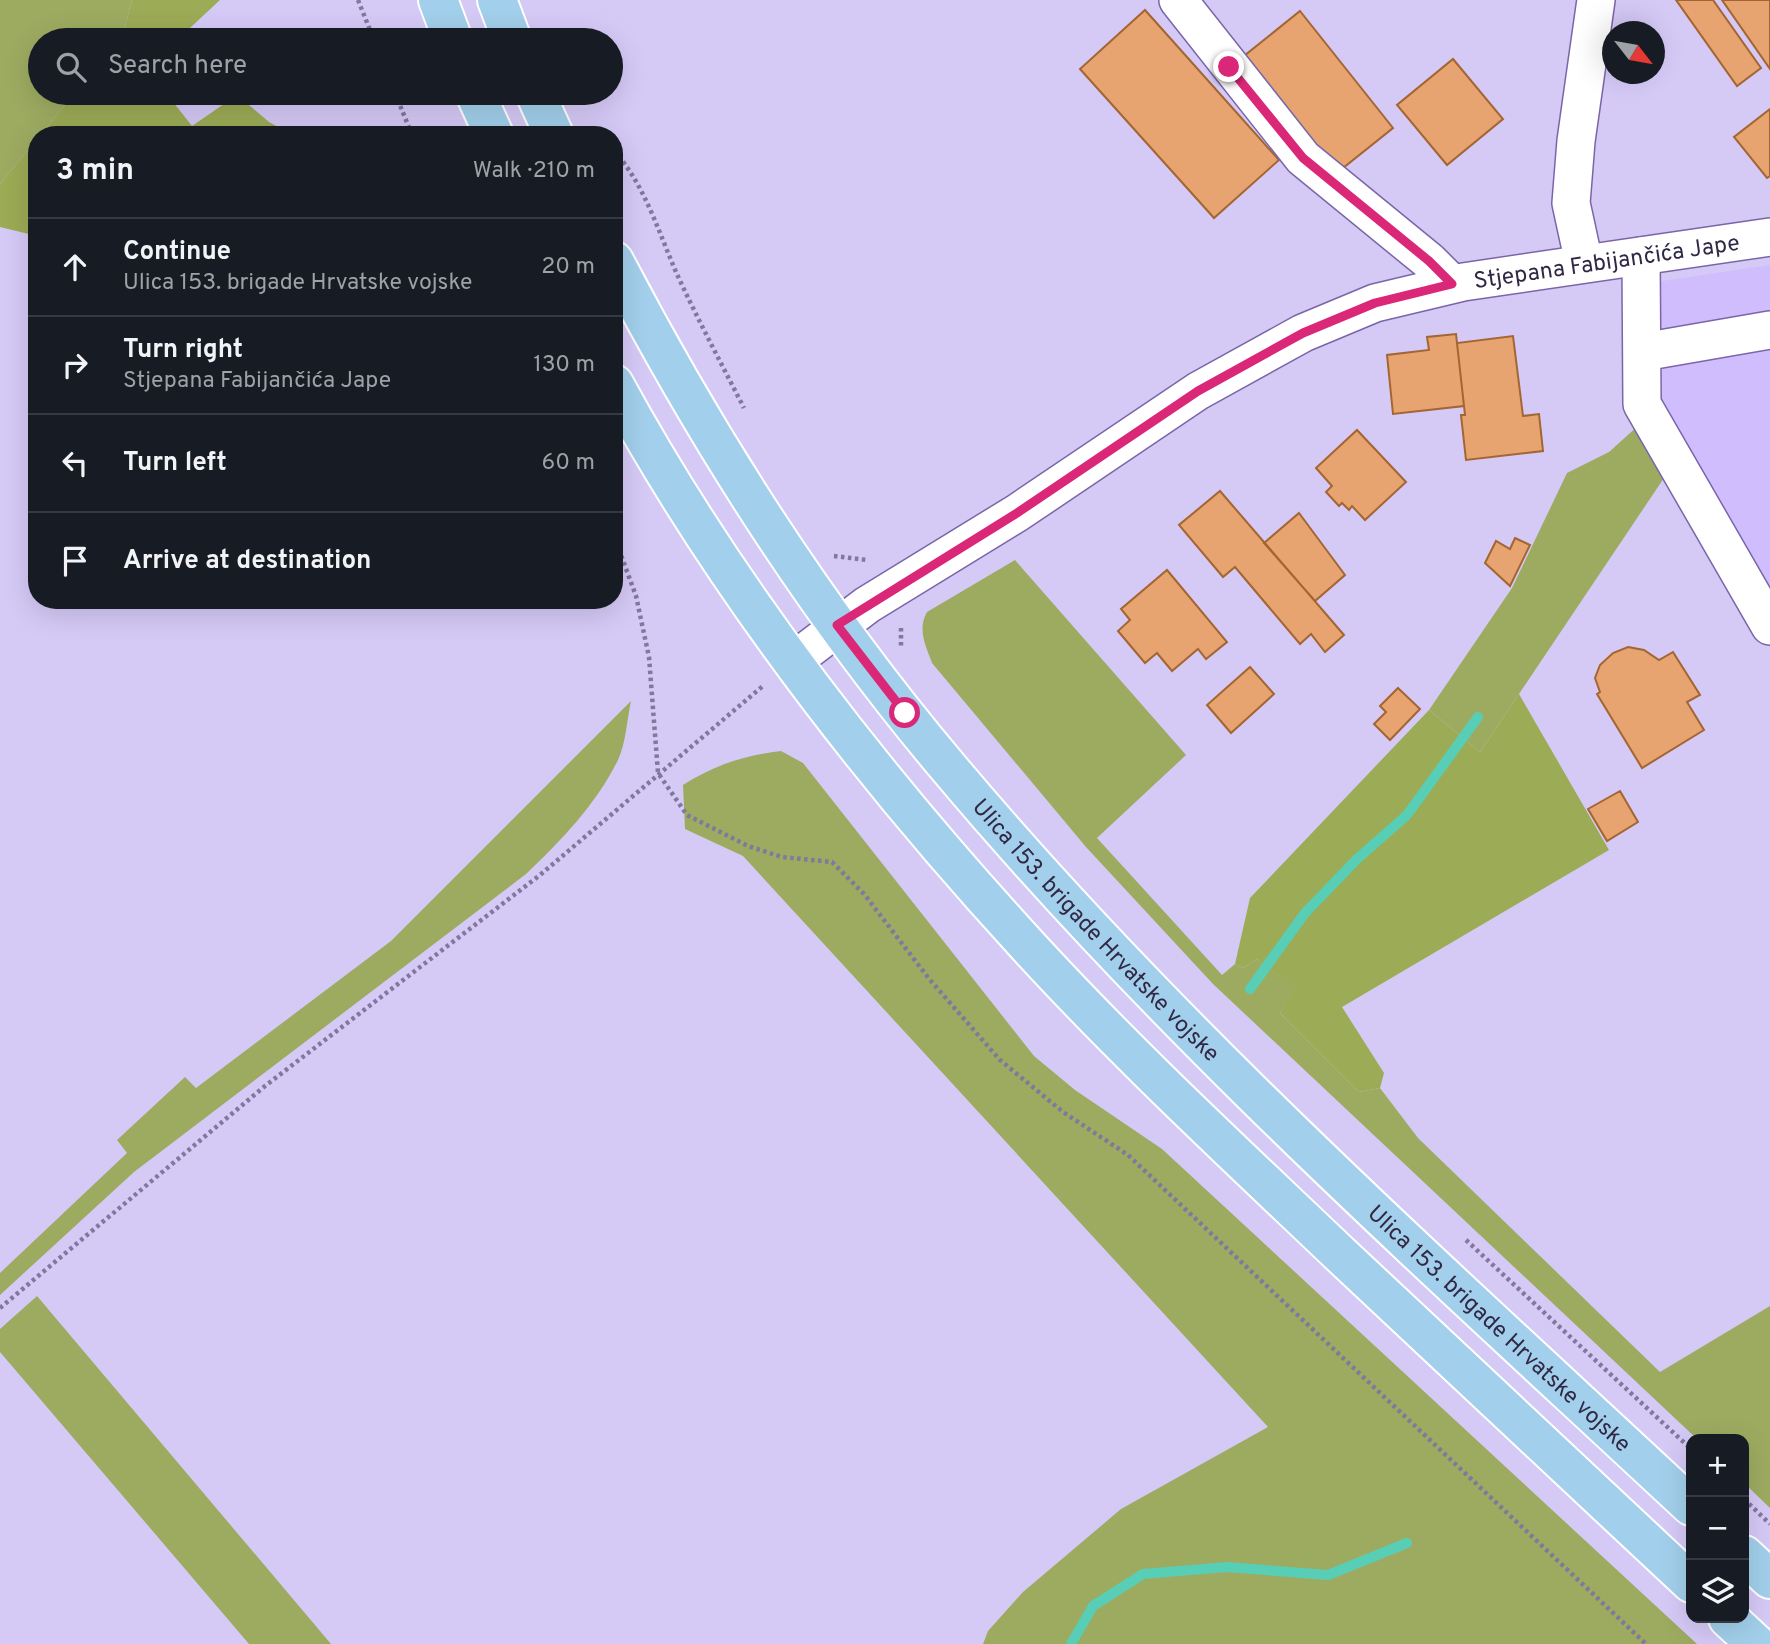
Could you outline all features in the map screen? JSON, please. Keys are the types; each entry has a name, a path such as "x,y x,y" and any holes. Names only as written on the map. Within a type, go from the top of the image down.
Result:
{"main road":[{"path":"438,0 448,28"},
{"path":"497,0 508,28"},
{"path":"480,105 490,126"},
{"path":"540,105 550,126"},
{"name":"Ulica 153. brigade Hrvatske vojske","path":"623,278 662,352 747,496 837,625 946,765 1069,906 1234,1077 1686,1501"},
{"path":"623,399 700,527 792,662 907,807 1029,947 1195,1116 1686,1578"},
{"path":"1749,1560 1770,1579"},
{"path":"1733,1623 1756,1644"}],"street":[{"path":"1178,0 1303,158 1429,261 1452,284"},
{"path":"1584,263 1571,203 1576,141 1596,0"},
{"name":"Stjepana Fabijančića Jape","path":"792,662 837,625 1017,513 1198,391 1303,333 1375,303 1452,284 1770,237"},
{"path":"1641,256 1642,404 1770,626"},
{"path":"1643,352 1770,330"}],"path":[{"path":"358,0 369,28"},
{"path":"400,105 408,126"},
{"path":"623,161 745,411"},
{"path":"829,549 839,565"},
{"path":"623,561 636,596 649,657 658,773 687,815 748,846 782,857 832,862 864,894 930,980 1000,1060 1063,1112 1128,1155 1646,1644"},
{"path":"893,641 902,652 902,622"},
{"path":"0,1308 265,1086 540,875 792,662"},
{"path":"1460,1235 1686,1444"},
{"path":"1749,1504 1770,1524"}],"shaded area":[{"path":"1770,265 1770,646 1668,472 1629,286"}],"green space":[{"path":"0,0 132,0 125,28 28,28 28,105 65,105 48,126 28,126 28,150 0,184"},
{"path":"132,0 220,0 190,28 125,28"},
{"path":"65,105 175,105 192,126 48,126"},
{"path":"222,105 249,105 276,126 192,126"},
{"path":"28,150 28,234 0,227 0,184"},
{"path":"1639,425 1668,472 1480,752 1429,710 1512,588 1567,473 1609,452"},
{"path":"1015,560 1186,755 1097,838 1222,975 1235,964 1243,968 1257,959 1297,988 1280,1013 1359,1092 1380,1088 1418,1138 1660,1372 1770,1306 1770,1508 1749,1488 1749,1434 1692,1434 1213,984 1086,847 932,663 923,632 927,612"},
{"path":"1519,694 1609,850 1342,1007 1384,1073 1380,1088 1359,1092 1280,1013 1296,988 1257,959 1243,968 1235,964 1250,898 1429,710 1480,752"},
{"path":"631,701 623,746 600,791 577,821 526,874 134,1172 0,1295 0,1273 127,1153 117,1140 185,1077 196,1088 391,941"},
{"path":"781,751 803,763 1034,1056 1075,1090 1162,1149 1697,1644 983,1644 988,1631 1023,1592 1121,1509 1268,1427 743,856 685,829 683,785 729,762"},
{"path":"37,1296 331,1644 249,1644 0,1352 0,1329"}],"building":[{"path":"1676,0 1713,0 1761,68 1737,86"},
{"path":"1722,0 1770,0 1770,69"},
{"path":"1145,10 1279,160 1214,218 1080,69"},
{"path":"1300,11 1393,128 1338,172 1244,56"},
{"path":"1453,59 1503,119 1447,165 1397,105"},
{"path":"1770,109 1770,176 1767,178 1734,137"},
{"path":"1456,334 1464,406 1393,414 1387,355 1429,350 1427,337"},
{"path":"1513,336 1523,416 1539,414 1543,451 1466,460 1461,415 1465,415 1457,343"},
{"path":"1357,430 1406,482 1365,520 1352,506 1349,510 1342,503 1339,506 1326,492 1332,486 1316,468"},
{"path":"1220,491 1344,635 1325,652 1311,634 1300,644 1235,567 1223,577 1179,525"},
{"path":"1299,513 1345,575 1315,601 1264,543"},
{"path":"1515,538 1530,545 1510,586 1485,563 1496,541 1510,549"},
{"path":"1167,570 1227,642 1206,659 1198,649 1172,671 1157,653 1145,663 1118,631 1130,620 1121,609"},
{"path":"1628,647 1644,650 1659,660 1673,652 1700,695 1687,702 1704,730 1642,768 1597,694 1600,692 1595,678 1600,665 1613,653"},
{"path":"1250,667 1274,694 1231,733 1207,705"},
{"path":"1398,688 1420,709 1390,740 1374,724 1386,712 1380,706"},
{"path":"1620,791 1638,822 1607,841 1588,809"}],"waterway":[{"path":"1250,989 1305,913 1357,859 1407,815 1478,717"},
{"path":"1071,1644 1093,1606 1143,1574 1227,1567 1328,1575 1407,1543"}],"route":[{"path":"905,713 837,625 1017,513 1198,391 1303,333 1375,303 1452,284 1429,261 1303,158 1229,67"}]}
